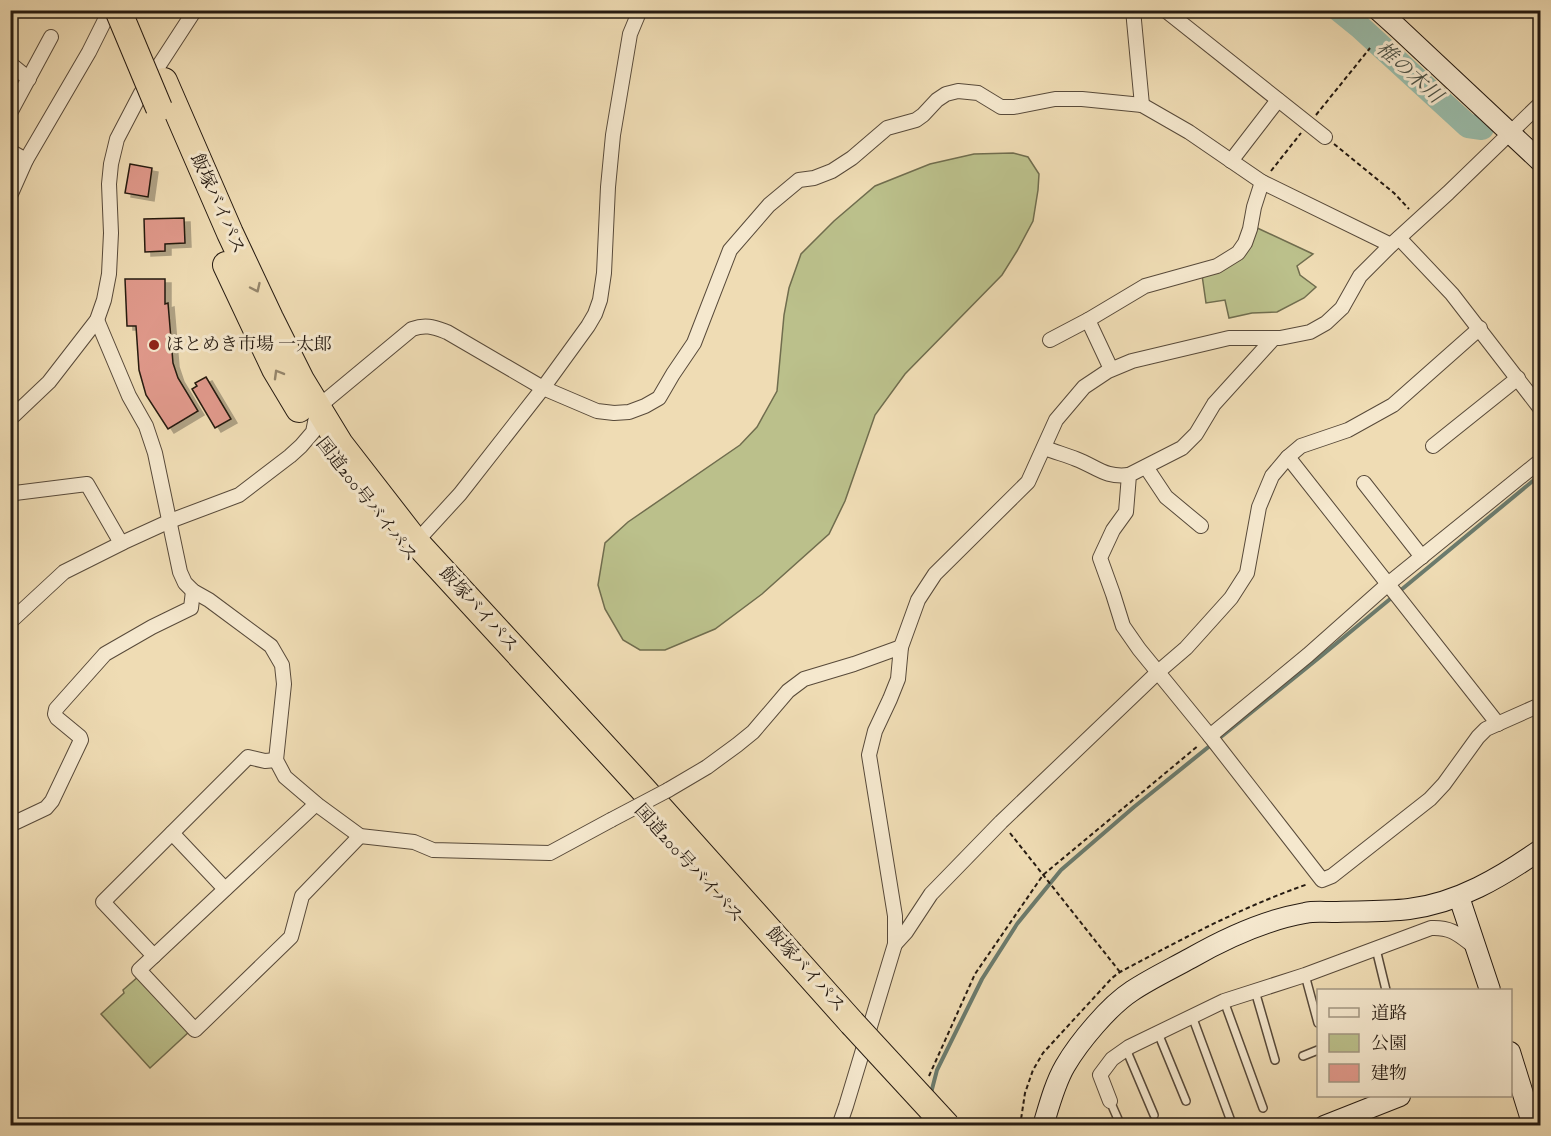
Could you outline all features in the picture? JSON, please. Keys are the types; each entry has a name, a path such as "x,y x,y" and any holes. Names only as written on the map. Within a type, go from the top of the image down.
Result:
{"highway":[{"name":"国道200号バイパス","path":"118,10 195,198 243,304 275,369 313,432 352,486 405,551 604,770 849,1032 925,1125"},
{"name":"飯塚バイパス","path":"134,10 230,233 270,318 301,380 340,444 416,542 641,787 849,1032 947,1125"}],"main road":[{"path":"1378,10 1540,161"},
{"path":"1043,1125 1065,1066 1091,1030 1131,992 1213,946 1260,925 1306,913 1408,909 1437,904 1459,897 1520,864 1540,850"},
{"path":"1459,897 1490,989"},
{"path":"1512,1056 1533,1125"},
{"path":"1324,1125 1396,1097"}],"street":[{"path":"10,196 26,160 89,52 110,10"},
{"path":"10,419 49,382 97,320 109,274 111,233 109,184 117,139 141,93 195,10"},
{"path":"416,542 460,494 543,388 588,326 600,300 613,135 630,34 640,10"},
{"path":"1133,10 1142,105"},
{"path":"1165,10 1325,137"},
{"path":"10,113 51,37"},
{"path":"13,66 29,79"},
{"path":"10,622 64,572 170,521 239,495 290,456 313,432 318,407 412,329 423,326 447,332 543,388 597,411 629,412 659,398 694,344 730,250 769,205 800,180 814,178 832,171 852,158 887,128 916,120 946,94 958,91 978,93 1001,107 1014,107 1055,99 1082,99 1142,105 1189,132 1262,182 1395,241 1452,294 1540,408"},
{"path":"1231,161 1278,100"},
{"path":"839,1125 895,944 895,916 869,755 875,731 898,679 901,647 918,600 935,574 1028,482 1056,420 1084,387 1111,369 1143,358 1229,338 1273,339 1310,332 1326,323 1342,308 1360,276 1540,104"},
{"path":"10,151 26,160"},
{"path":"1050,340 1145,286 1217,266 1238,254 1250,229 1262,182"},
{"path":"97,320 129,396 146,426 155,453 180,572 185,583 271,646 282,665 284,684 276,760 285,777 316,804 360,836 414,842 433,850 550,853 707,767 753,732 788,691 804,679 901,647"},
{"path":"1088,320 1111,369"},
{"path":"895,944 906,932 931,894 1001,822 1186,648 1231,598 1247,573 1259,507 1272,476 1288,457 1301,446 1348,430 1393,405 1480,328"},
{"path":"1045,448 1078,460 1099,471 1119,476 1130,475 1182,448 1196,434 1214,404 1273,339"},
{"path":"1433,446 1518,378"},
{"path":"1288,457 1498,724"},
{"path":"1210,736 1308,655 1388,584 1540,461"},
{"path":"1146,467 1166,497 1201,526"},
{"path":"1130,475 1126,512 1113,530 1100,558 1123,626 1323,880 1332,876 1430,799 1486,729 1540,705"},
{"path":"1364,483 1422,557"},
{"path":"10,498 15,493 87,484 122,543"},
{"path":"10,825 46,808 52,801 81,740 57,718 56,709 105,654 191,608 193,591"},
{"path":"154,956 103,902 248,757 271,762 276,760"},
{"path":"316,804 139,970 195,1030 291,937 302,896 360,836"},
{"path":"172,833 225,889"},
{"path":"1110,1101 1100,1075 1112,1059 1126,1049 1224,1001 1305,975 1431,928 1454,931 1476,948"}],"lane":[{"path":"1376,949 1386,989"},
{"path":"1305,975 1317,1019"},
{"path":"1255,991 1275,1060"},
{"path":"1224,1001 1263,1108"},
{"path":"1192,1016 1232,1124"},
{"path":"1158,1033 1186,1101"},
{"path":"1126,1049 1154,1115"},
{"path":"1303,1056 1317,1050"},
{"path":"1110,1101 1121,1125"}],"path":[{"path":"1325,137 1394,193 1419,219"},
{"path":"927,1083 975,974 1043,874 1210,736"},
{"path":"1001,822 1120,972"}],"green space":[{"path":"1013,153 1028,157 1039,174 1033,221 1002,275 905,374 875,415 845,501 829,534 762,594 715,629 665,650 640,650 623,640 605,609 598,585 605,543 628,522 740,445 757,427 777,391 784,315 789,288 801,254 834,221 875,186 930,164 974,154"},
{"path":"1253,226 1313,254 1297,266 1300,275 1316,287 1304,298 1277,312 1252,313 1229,318 1225,300 1206,303 1202,275 1223,267"},
{"path":"139,976 190,1031 150,1068 101,1014"}],"building":[{"path":"130,164 152,168 148,197 125,193"},
{"path":"184,218 185,243 165,244 165,251 145,252 144,219"},
{"name":"ほとめき市場 一太郎","path":"125,279 165,279 165,304 168,303 173,363 178,378 198,411 168,429 146,395 139,370 136,326 127,326"},
{"name":"ほとめき市場 一太郎","path":"206,377 231,419 215,428 192,389 197,386 195,383"}],"waterway":[{"name":"椎の木川","path":"1339,10 1468,126 1482,128"},
{"path":"931,1093 937,1070 982,979 1017,924 1061,870 1134,807 1540,475"},
{"path":"922,1126 925,1115"}],"place":[{"name":"ほとめき市場 一太郎","path":"154,345"}]}
